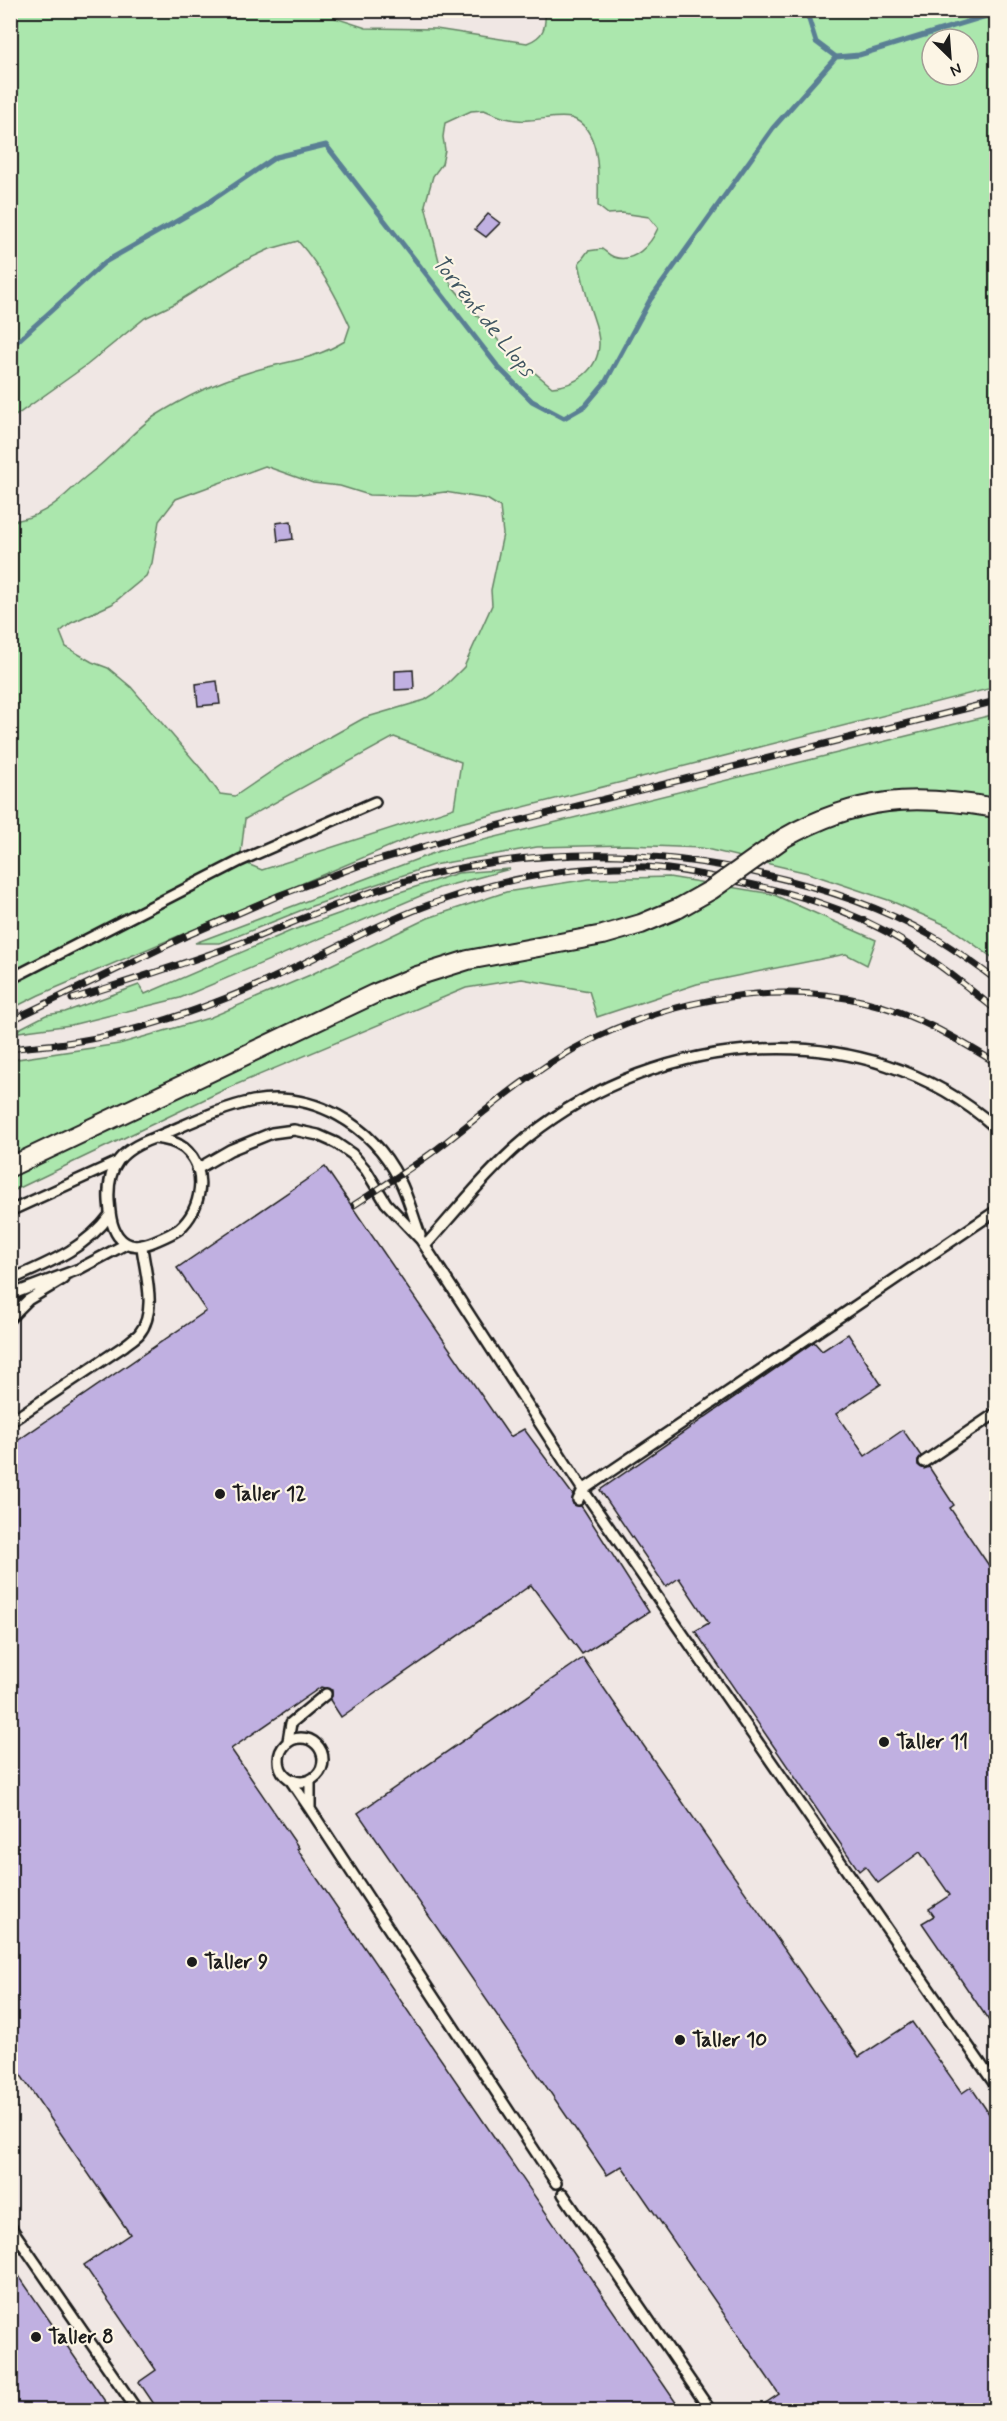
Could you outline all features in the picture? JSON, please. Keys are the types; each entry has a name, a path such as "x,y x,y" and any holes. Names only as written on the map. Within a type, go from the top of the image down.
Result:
{"street":[{"path":"10,1167 374,994 417,976 468,960 603,935 641,924 679,908 711,890 784,838 835,813 873,802 910,799 956,801 996,808"}],"lane":[{"path":"10,980 240,861 375,802"},
{"path":"423,1243 498,1165 528,1137 560,1114 590,1096 626,1079 658,1066 694,1057 765,1048 841,1053 881,1062 928,1080 975,1108 996,1128"},
{"path":"10,1211 115,1163 133,1147 224,1109 254,1101 292,1101 333,1112 355,1125 372,1140 386,1158 404,1189 423,1243"},
{"path":"197,1169 230,1150 272,1133 294,1130 318,1135 352,1154 366,1170 386,1203 423,1243 583,1490 996,2086"},
{"path":"115,1163 110,1176 110,1215 117,1234 126,1244 142,1247 178,1229 190,1215 200,1191 197,1169 194,1160 184,1148 170,1140 154,1138"},
{"path":"578,1500 583,1490 996,1211"},
{"path":"10,1280 65,1255 100,1228 110,1215"},
{"path":"10,1318 28,1300 126,1244"},
{"path":"10,1422 139,1334 148,1319 150,1307 142,1247"},
{"path":"10,1295 79,1269"},
{"path":"924,1462 996,1413"},
{"path":"288,1742 291,1723 326,1694"},
{"path":"295,1738 309,1739 320,1747 323,1762 321,1769 310,1780 296,1782 283,1773 279,1760 280,1753 288,1742 295,1738"},
{"path":"289,1778 556,2183"},
{"path":"310,1780 310,1809"},
{"path":"563,2194 710,2410"},
{"path":"10,2226 137,2410"}],"green space":[{"path":"11,11 332,11 335,18 366,28 436,29 527,43 537,38 543,31 545,11 996,11 996,687 421,833 39,995 11,1009 11,521 37,514 59,500 143,425 166,409 225,380 310,357 333,348 345,341 350,326 327,282 298,241 270,249 242,262 174,304 145,318 87,365 11,419","holes":["484,110 517,120 566,117 581,124 589,132 594,144 598,170 598,206 608,214 622,213 649,217 658,228 646,246 635,255 621,258 612,256 602,249 588,251 579,263 597,329 599,345 598,354 590,369 569,384 552,387 504,347 452,286 439,261 425,205 433,176 442,164 445,150 443,137 445,123 471,111","265,466 313,483 340,486 369,495 415,496 445,492 487,499 500,507 503,534 491,590 492,605 464,667 442,689 425,700 364,718 287,761 235,796 220,794 131,687 108,668 66,647 60,632 71,623 112,604 146,576 152,563 159,521 176,499","394,737 461,762 454,808 262,870 240,861 245,819"]},
{"path":"996,714 996,960 948,926 891,901 808,873 702,848 627,845 537,847 433,865 312,906 220,943 195,943 439,851"},
{"path":"510,869 439,888 180,998 71,1025 11,1033 46,1015 65,1012 139,985 145,994 293,930 397,893 458,873"},
{"path":"669,877 772,894 876,940 867,965 846,954 697,984 597,1017 589,991 522,979 466,988 228,1088 11,1192 11,1060 119,1044 209,1018 310,975 428,918 506,892 589,879"}],"building":[{"path":"488,214 500,223 486,237 475,229"},
{"path":"291,521 293,539 278,541 276,523"},
{"path":"413,670 414,689 395,690 395,671"},
{"path":"217,681 220,704 198,706 196,684"},
{"path":"325,1167 510,1437 524,1429 573,1495 573,1504 581,1506 584,1510 649,1612 582,1654 531,1585 341,1717 330,1700 332,1690 321,1687 231,1749 681,2410 158,2410 139,2382 156,2370 84,2265 130,2234 20,2074 10,2081 10,1446 206,1311 177,1268"},
{"name":"Taller 11","path":"848,1334 881,1384 836,1414 865,1456 903,1430 921,1456 918,1465 924,1469 929,1467 954,1505 950,1508 996,1576 996,2031 922,1923 934,1916 929,1909 950,1895 920,1852 878,1883 865,1866 859,1871 695,1631 709,1623 679,1578 666,1587 600,1490 814,1342 822,1351"},
{"name":"Taller 10","path":"583,1658 859,2057 912,2022 962,2093 971,2087 996,2124 996,2410 755,2410 779,2394 622,2166 607,2175 358,1813"},
{"name":"Taller 8","path":"10,2263 111,2410 10,2410"}],"waterway":[{"path":"806,10 816,42 836,57"},
{"name":"Torrent de Llops","path":"10,348 105,262 205,205 276,157 326,145 499,368 532,401 564,418 585,406 606,381 650,300 773,128 836,57 859,55 996,13"}],"railway":[{"path":"10,1021 186,936 280,895 358,866 477,831 996,701"},
{"path":"72,999 227,948 360,896 405,881 470,866 512,860 595,855 678,859 720,865 828,891 912,925 949,946 996,980"},
{"path":"10,1049 102,1037 194,1010 283,974 396,918 467,892 543,874 620,867 655,868 701,874 792,894 839,910 885,931 919,951 996,1010"},
{"path":"354,1205 427,1156 519,1085 572,1050 605,1033 641,1019 715,999 753,994 791,993 829,995 866,1002 917,1020 996,1063"}],"place":[{"name":"Taller 12","path":"220,1494"},
{"name":"Taller 11","path":"884,1742"},
{"name":"Taller 9","path":"192,1962"},
{"name":"Taller 10","path":"680,2040"},
{"name":"Taller 8","path":"36,2337"}]}
